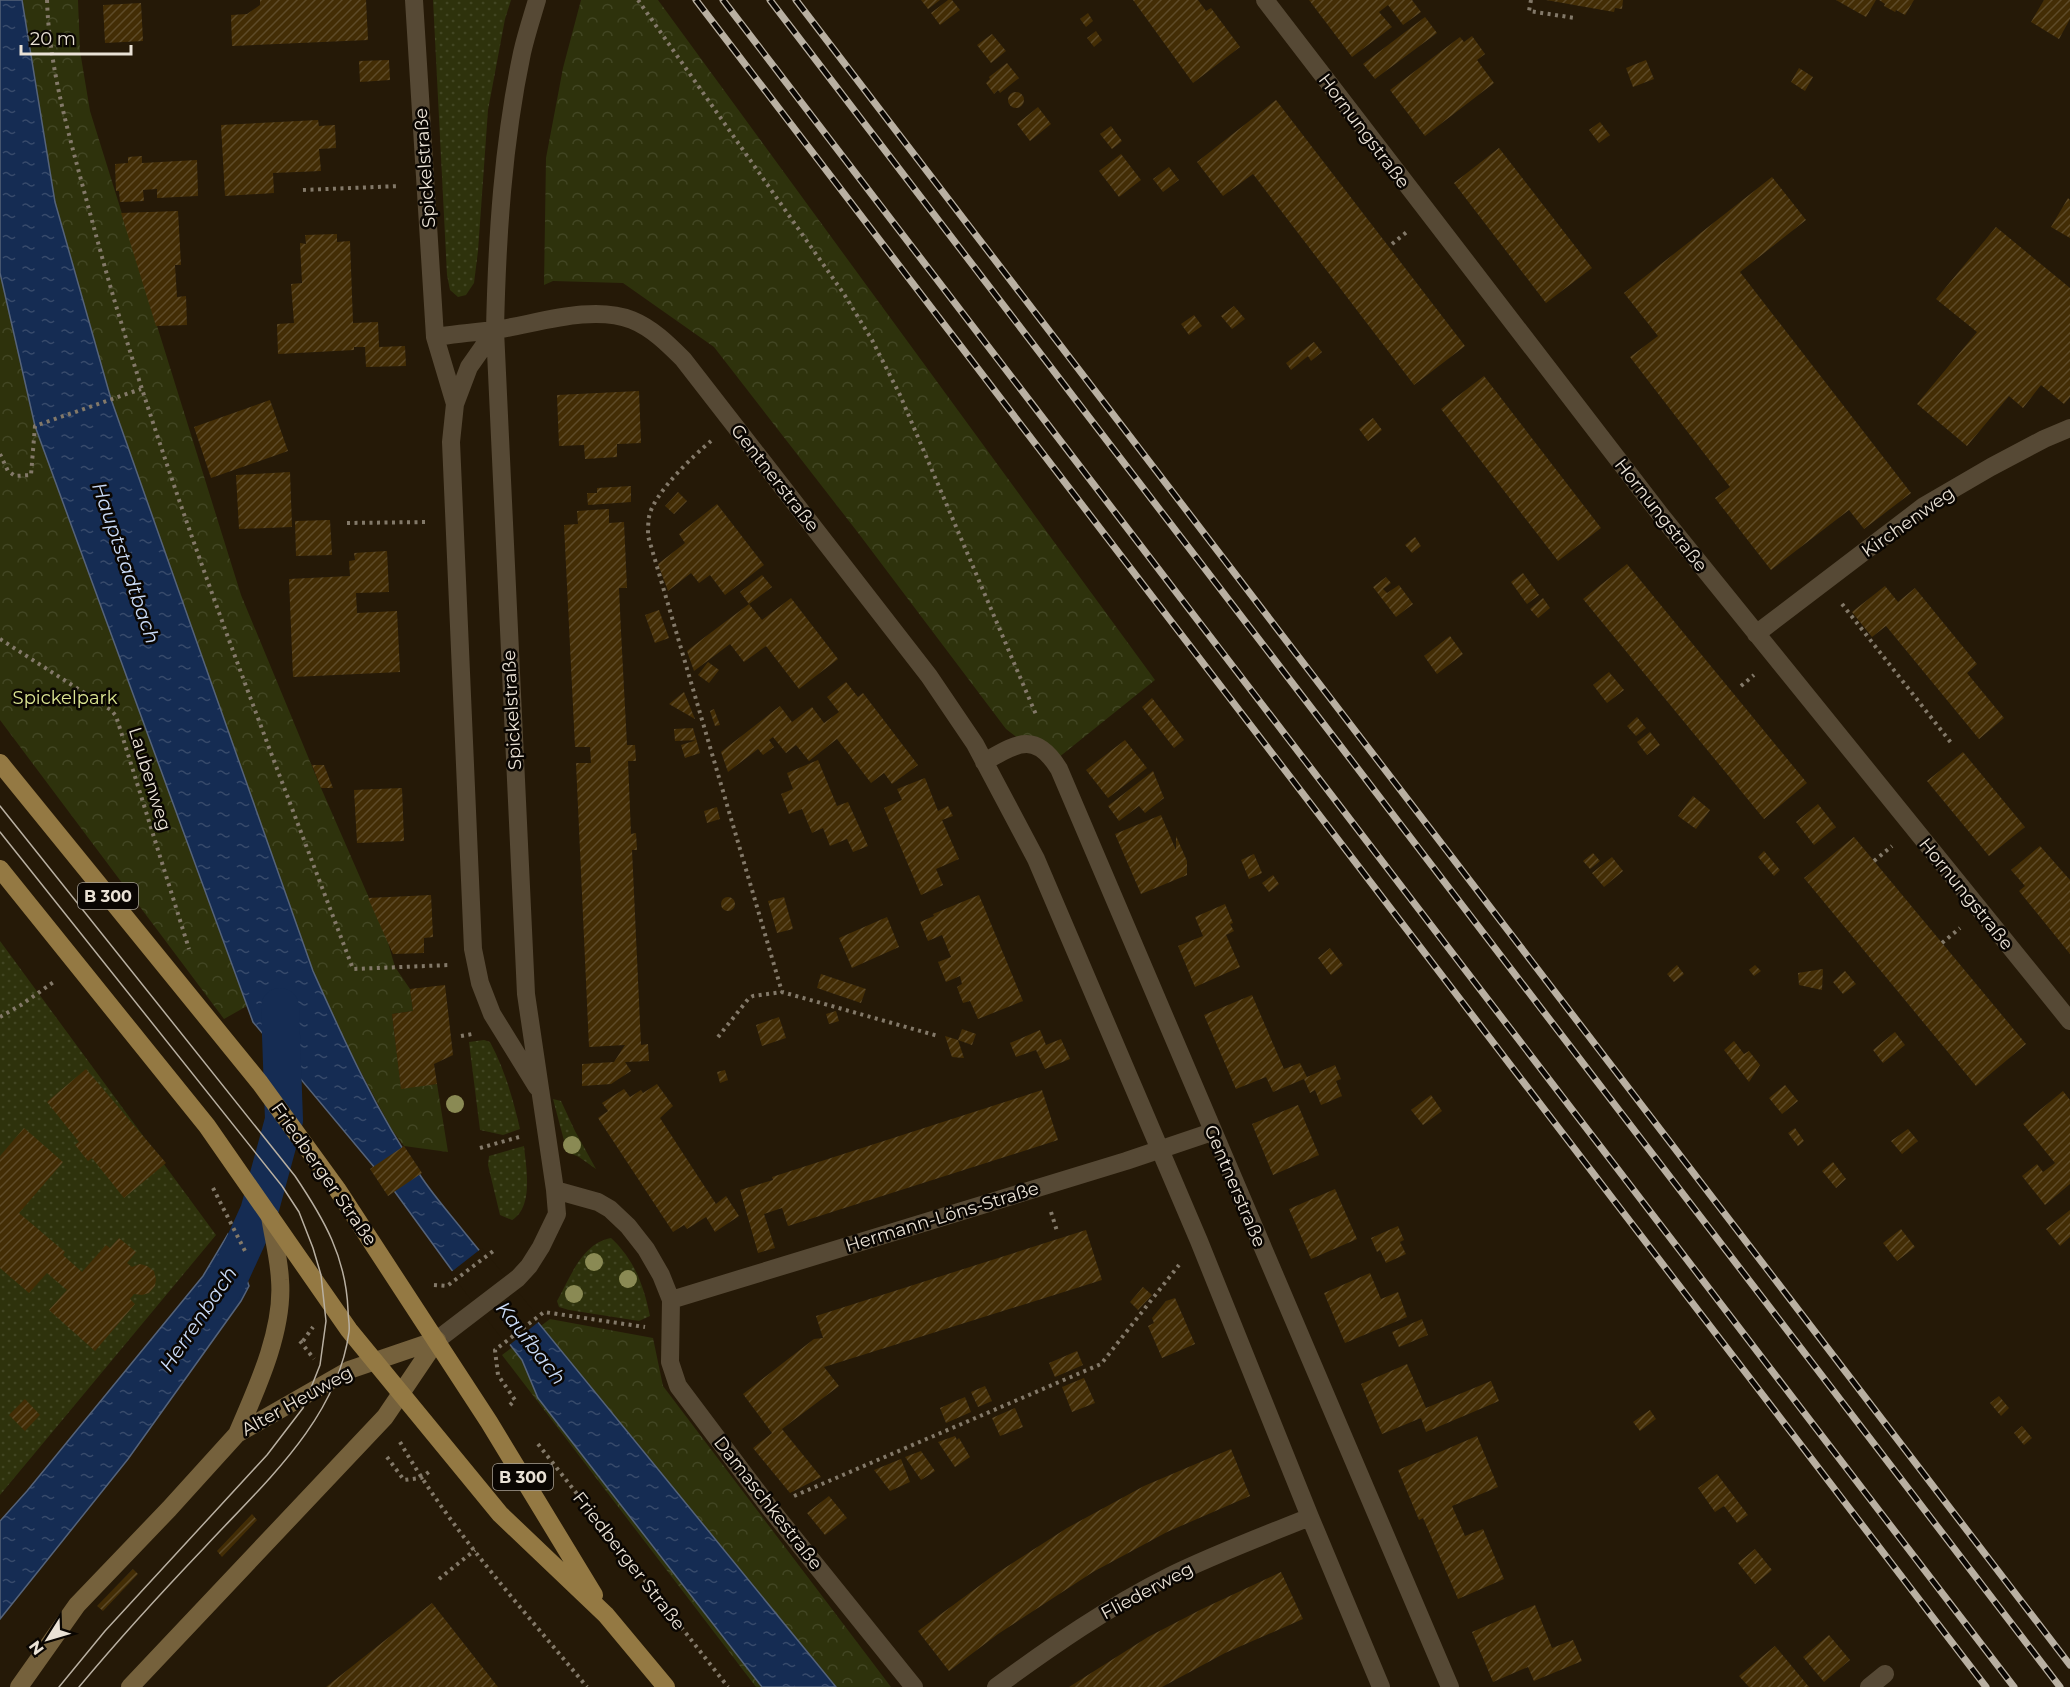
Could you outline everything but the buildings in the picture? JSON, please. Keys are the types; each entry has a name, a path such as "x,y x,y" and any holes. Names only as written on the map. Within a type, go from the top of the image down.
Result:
{"main road":[{"name":"Friedberger Straße","path":"0,763 260,1083 337,1189 437,1340 532,1491 606,1615"},
{"name":"Friedberger Straße","path":"0,869 220,1145 349,1330 500,1514 606,1615 666,1687"}],"street":[{"name":"Spickelstraße","path":"414,0 435,337 455,404"},
{"name":"Spickelstraße","path":"437,1340 518,1278 541,1247 556,1214 555,1190 525,994 495,330 496,260 507,149 522,52 537,0"},
{"name":"Hornungstraße","path":"1265,0 1663,518 2070,1021"},
{"name":"Gentnerstraße","path":"495,330 604,313 632,320 656,334 683,359 929,676 969,735 1036,859 1199,1241 1310,1518 1381,1687"},
{"name":"Spickelstraße","path":"495,330 469,367 455,404 451,442 473,949 480,983 492,1014 540,1090"},
{"path":"435,337 495,330"},
{"name":"Kirchenweg","path":"1756,634 1924,506 1990,467 2070,428"},
{"name":"Gentnerstraße","path":"984,762 1024,742 1037,744 1050,754 1059,768 1450,1687"},
{"name":"Hermann-Löns-Straße","path":"671,1300 1212,1132"},
{"path":"555,1190 598,1202 610,1209 628,1226 651,1257 671,1300"},
{"path":"237,1434 265,1371 277,1319 281,1281 270,1216"},
{"name":"Damaschkestraße","path":"671,1300 670,1362 678,1386 769,1507 914,1687"},
{"path":"130,1687 370,1434 385,1417 437,1340"},
{"name":"Alter Heuweg","path":"20,1687 77,1605 237,1434 343,1373 437,1340"},
{"name":"Fliederweg","path":"996,1687 1061,1640 1118,1605 1172,1576 1310,1518"},
{"path":"1869,1687 1885,1674"}],"path":[{"path":"47,0 48,32 63,116 141,389 252,702 353,969 450,965"},
{"path":"638,0 844,294 872,340 900,395 1040,724"},
{"path":"1531,0 1529,11 1575,18"},
{"path":"303,190 426,185"},
{"path":"0,454 8,471 15,477 31,475 35,426 141,389"},
{"path":"732,423 709,444 700,448 655,501 649,517 648,536 782,992"},
{"path":"347,523 455,522"},
{"path":"1824,582 1952,744"},
{"name":"Laubenweg","path":"0,639 111,710 116,716 192,958"},
{"path":"0,1017 58,979"},
{"path":"718,1037 748,998 782,992 938,1036"},
{"path":"480,1148 545,1130"},
{"path":"225,1210 251,1262"},
{"path":"769,1507 1101,1364 1199,1241"},
{"path":"430,1285 447,1286 495,1249"},
{"path":"508,1406 516,1400 498,1375 495,1350 544,1312 670,1331"},
{"name":"Friedberger Straße","path":"538,1444 728,1687"},
{"path":"421,1478 475,1550 586,1687"},
{"path":"439,1579 475,1550"}],"green space":[{"path":"22,0 78,0 80,51 90,111 241,595 387,939 395,967 410,989 413,1011 392,1014 401,1088 437,1084 448,1152 404,1146 392,1130 340,1033 313,971 111,399 55,202"},
{"path":"433,0 511,0 505,19 488,110 474,283 466,295 458,297 450,290 447,275"},
{"path":"581,0 658,0 1155,680 1058,758 1024,743 1006,729 714,347 623,283 553,281 544,285 546,158 563,68"},
{"name":"Spickelpark","path":"0,273 35,426 247,1006 224,1019 0,720"},
{"path":"0,941 216,1235 0,1495"},
{"path":"484,1040 490,1042 500,1063 520,1129 503,1135 480,1130 469,1042"},
{"path":"553,1099 561,1101 596,1169 567,1152"},
{"path":"524,1146 527,1175 526,1196 519,1214 512,1220 500,1215 488,1165 489,1156"},
{"path":"611,1238 632,1264 645,1294 650,1316 639,1321 559,1307 557,1301 578,1263 592,1247"},
{"path":"550,1319 653,1338 663,1386 891,1687 756,1687 502,1355"}],"water":[{"path":"0,0 22,0 55,202 111,399 313,971 362,1075 404,1151 436,1197 836,1687 762,1687 538,1398 522,1360 395,1192 253,1022 35,426 0,273"},
{"path":"228,1234 249,1286 241,1301 128,1459 0,1619 0,1521 203,1276"}],"pier":[{"path":"482,1248 541,1320 508,1346 450,1273"}],"waterway":[{"name":"Herrenbach","path":"214,1301 227,1282 259,1212 284,1120 280,1007"}],"tram line":[{"path":"0,806 295,1176 332,1239 346,1291 349,1329 342,1364 329,1395 313,1423 272,1476 156,1599 79,1687"},
{"path":"0,832 282,1186 299,1212 313,1248 321,1275 326,1321 320,1365 303,1408 267,1455 105,1631 59,1687"}],"railway":[{"path":"696,0 1986,1687"},
{"path":"723,0 2014,1687"},
{"path":"770,0 2060,1687"},
{"path":"796,0 2070,1665"}],"water label":[{"name":"Hauptstadtbach","path":"126,563"},
{"name":"Kaufbach","path":"531,1343"}]}
